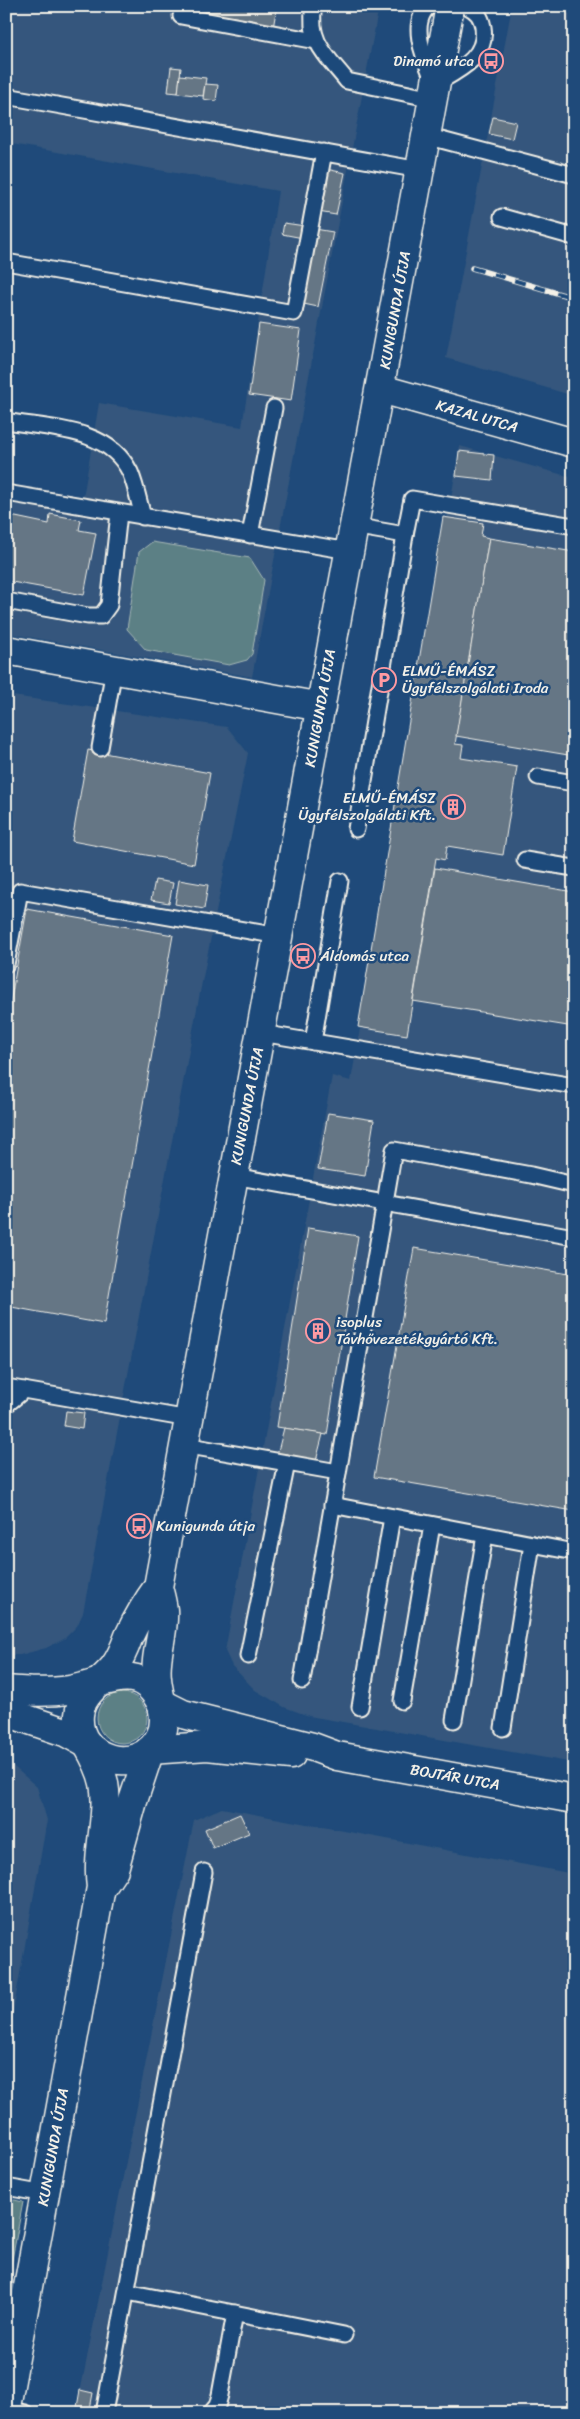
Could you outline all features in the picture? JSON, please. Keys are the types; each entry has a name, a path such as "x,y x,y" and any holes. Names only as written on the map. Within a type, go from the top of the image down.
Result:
{"street":[{"name":"KUNIGUNDA ÚTJA","path":"101,1887 114,1869 132,1802 145,1770 150,1750 159,1739 163,1727 164,1712 156,1669 163,1611 158,1587 351,538 381,389 434,92 431,7"},
{"name":"KAZAL UTCA","path":"381,389 574,443"},
{"path":"6,650 321,707"},
{"name":"KUNIGUNDA ÚTJA","path":"6,2408 101,1887 98,1867 105,1799 104,1783 96,1759 87,1744 79,1724 80,1709 89,1692 122,1655 148,1600 158,1587"},
{"path":"6,1690 52,1691 98,1684 116,1676 135,1679 148,1685 161,1703"},
{"name":"BOJTÁR UTCA","path":"161,1703 183,1714 313,1747 337,1756 574,1798"},
{"path":"6,1712 65,1732 87,1744 100,1755 116,1761 137,1758 150,1750"},
{"name":"BOJTÁR UTCA","path":"150,1750 207,1746 314,1758 337,1756"}],"lane":[{"path":"314,6 311,22 316,41 347,81 434,92 467,65 481,46 484,34 480,15 467,6"},
{"path":"181,16 316,41"},
{"path":"6,96 420,170"},
{"path":"426,136 574,175"},
{"path":"6,262 294,313 324,152"},
{"path":"502,217 574,237"},
{"path":"250,535 274,408"},
{"path":"6,421 93,437 115,451 130,472 143,517"},
{"path":"6,494 250,535 351,538 406,535"},
{"path":"356,829 412,498 574,526"},
{"path":"6,601 88,616 101,616 109,605 119,512"},
{"path":"100,748 114,669"},
{"path":"538,777 574,783"},
{"path":"525,860 574,868"},
{"path":"313,1042 340,881"},
{"path":"6,964 20,891 279,936"},
{"path":"260,1033 574,1086"},
{"path":"302,1681 394,1150 531,1175 574,1185"},
{"path":"234,1176 574,1238"},
{"path":"6,1387 187,1432 287,1463 338,1472"},
{"path":"6,1405 24,1390"},
{"path":"248,1656 287,1463"},
{"path":"332,1505 574,1552"},
{"path":"360,1706 392,1517"},
{"path":"402,1701 432,1525"},
{"path":"454,1720 485,1535"},
{"path":"503,1728 532,1544"},
{"path":"104,2413 204,1872"},
{"path":"6,2187 45,2194"},
{"path":"127,2292 344,2335"},
{"path":"211,2413 220,2395 235,2313"},
{"path":"6,2408 24,2413"}],"shaded area":[{"path":"6,6 379,6 252,677 6,633 6,485 83,498 99,403 242,427 278,191 6,143"},
{"path":"512,6 574,6 574,396 446,358"},
{"path":"460,446 574,478 574,1763 309,1716 284,1707 255,1690 232,1666 225,1651 332,1076 351,1081"},
{"path":"6,695 227,727 248,753 202,982 83,1613 77,1626 64,1639 46,1648 20,1655 6,1655"},
{"path":"6,1760 37,1787 47,1820 6,2053"},
{"path":"222,1808 574,1874 574,2413 76,2413 194,1820"}],"green space":[{"path":"152,542 250,558 264,580 252,654 247,660 229,665 146,650 127,629 139,552"},
{"path":"122,1693 136,1697 143,1704 147,1718 143,1732 136,1739 122,1743 108,1739 101,1732 97,1718 101,1704 108,1697"},
{"path":"6,2198 23,2202 6,2291"}],"building":[{"path":"28,6 60,6 59,11"},
{"path":"189,6 277,6 273,28 188,12"},
{"path":"171,67 181,68 178,93 168,92"},
{"path":"180,75 206,78 203,96 178,93"},
{"path":"205,84 218,85 216,101 203,99"},
{"path":"493,117 516,122 512,139 489,134"},
{"path":"326,169 345,173 336,215 318,212"},
{"path":"284,223 305,226 303,238 282,234"},
{"path":"315,229 333,232 318,307 299,303"},
{"path":"259,324 301,330 291,401 249,395"},
{"path":"459,451 494,455 492,480 456,476"},
{"path":"50,514 81,520 79,530 96,533 84,595 6,581 6,515 49,524"},
{"name":"ELMŰ-ÉMÁSZ Ügyfélszolgálati Kft.","path":"443,517 483,523 481,536 489,538 455,744 463,745 461,758 517,767 503,855 447,846 445,860 436,858 407,1035 358,1027"},
{"path":"489,538 574,552 574,756 456,736"},
{"path":"88,750 210,773 194,864 72,841"},
{"path":"435,868 574,892 574,1027 413,1001"},
{"path":"155,880 173,883 169,903 151,900"},
{"path":"179,880 208,885 204,909 175,904"},
{"path":"27,909 173,935 104,1324 6,1306 6,1026"},
{"path":"328,1113 374,1120 365,1176 318,1169"},
{"name":"isoplus Távhővezetékgyártó Kft.","path":"308,1228 358,1236 327,1435 277,1427"},
{"path":"414,1248 574,1275 574,1511 374,1477"},
{"path":"66,1411 84,1413 82,1429 64,1426"},
{"path":"284,1428 323,1434 316,1461 277,1455"},
{"path":"240,1814 249,1833 213,1848 205,1829"},
{"path":"80,2390 93,2393 90,2409 77,2407"}],"railway":[{"path":"472,268 574,298"}],"place":[{"name":"Dinamó utca","path":"491,61"},
{"name":"ELMŰ-ÉMÁSZ Ügyfélszolgálati Iroda","path":"384,680"},
{"name":"ELMŰ-ÉMÁSZ Ügyfélszolgálati Kft.","path":"453,807"},
{"name":"Áldomás utca","path":"303,956"},
{"name":"isoplus Távhővezetékgyártó Kft.","path":"318,1331"},
{"name":"Kunigunda útja","path":"139,1526"}]}
